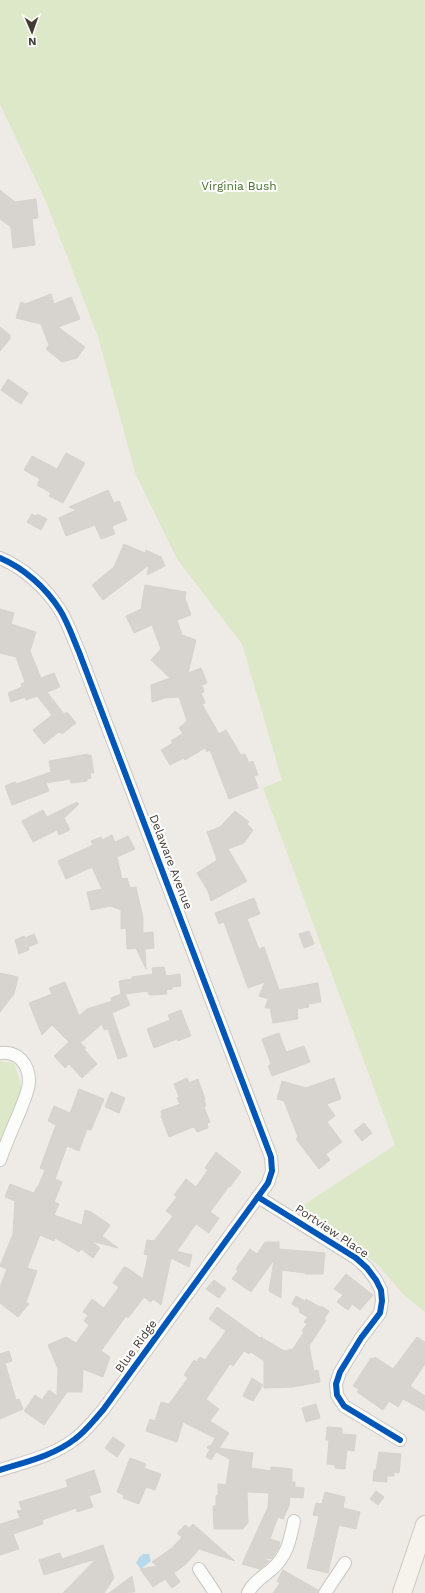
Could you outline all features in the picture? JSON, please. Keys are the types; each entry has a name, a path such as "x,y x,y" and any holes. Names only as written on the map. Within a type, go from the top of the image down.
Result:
{"main road":[{"path":"402,1593 425,1525"}],"street":[{"name":"Delaware Avenue","path":"0,558 35,580 51,597 60,610 79,652 271,1157 272,1171 268,1183 258,1197"},
{"path":"0,1053 14,1055 22,1059 27,1071 29,1082 26,1095 0,1160"},
{"name":"Portview Place","path":"258,1197 356,1258 367,1268 376,1280 381,1290 382,1301 380,1313 340,1372 336,1384 337,1395 344,1406 400,1440"},
{"name":"Blue Ridge","path":"0,1470 51,1453 64,1447 76,1439 88,1427 103,1410 258,1197"},
{"path":"248,1593 257,1580 281,1560 287,1549 294,1521"},
{"path":"324,1593 345,1563"},
{"path":"199,1569 215,1593"}],"green space":[{"name":"Virginia Bush","path":"0,0 425,0 425,1312 404,1295 378,1265 302,1206 395,1145 263,788 282,780 242,644 177,559 136,475 98,337 47,204 0,104"},
{"path":"0,1061 14,1063 22,1091 0,1143"}],"water":[{"path":"142,1554 149,1554 151,1561 141,1569 136,1563"}],"building":[{"path":"0,190 15,202 36,199 38,218 32,219 35,245 13,248 11,227 0,219"},
{"path":"51,294 54,304 71,297 80,319 58,327 85,347 77,358 62,362 46,349 49,345 41,324 16,318 21,302 25,304"},
{"path":"0,327 10,335 10,339 0,351"},
{"path":"8,379 28,393 21,404 1,390"},
{"path":"66,453 85,463 63,503 49,496 51,493 37,485 40,479 24,470 32,456 57,469"},
{"path":"108,490 114,503 119,501 127,520 112,526 115,534 101,539 95,525 66,536 59,518 76,510 69,507"},
{"path":"32,514 36,516 37,514 47,519 41,530 27,522"},
{"path":"124,544 145,553 146,550 161,557 165,566 147,575 149,565 103,600 92,585 114,567"},
{"path":"145,585 186,592 185,598 191,615 177,620 182,635 196,640 188,673 201,668 207,683 202,685 204,692 201,693 205,703 202,704 219,734 226,730 241,755 245,754 249,763 253,761 258,775 254,776 258,788 229,799 210,750 207,752 205,748 185,760 184,758 170,765 161,750 173,743 171,741 183,733 179,728 187,721 179,697 165,698 152,702 151,685 170,678 151,660 161,649 152,625 134,633 126,616 141,609"},
{"path":"0,609 14,613 11,624 36,632 30,651 41,678 54,673 60,687 47,692 64,714 67,712 76,723 62,734 59,732 44,744 33,730 52,715 37,696 26,700 25,697 11,702 8,693 22,687 21,684 25,682 16,657 0,653"},
{"path":"88,754 88,756 91,755 94,773 90,773 91,778 87,779 87,781 71,783 70,779 46,783 49,791 12,805 5,786 15,782 16,784 51,772 49,761"},
{"path":"77,802 79,804 64,818 70,830 59,835 57,830 33,842 22,821 43,810 47,817"},
{"path":"235,811 249,822 247,824 253,830 244,843 228,849 247,881 211,901 208,891 197,873 217,860 207,832 220,827"},
{"path":"112,835 115,842 128,836 135,849 117,857 122,879 127,878 130,888 136,887 143,918 143,933 153,932 154,948 145,949 146,969 136,948 127,949 126,928 121,929 121,910 111,906 91,910 87,892 102,889 92,867 66,879 58,861 93,845 91,841 101,837 102,840"},
{"path":"254,898 260,914 247,919 259,949 264,947 279,990 318,983 321,1002 308,1004 309,1007 297,1009 298,1019 273,1023 270,1008 265,1008 268,999 259,996 265,982 248,988 224,922 219,924 215,913"},
{"path":"309,931 314,944 304,948 299,934"},
{"path":"34,934 38,943 28,947 29,950 19,954 15,940"},
{"path":"164,967 166,976 180,974 181,986 172,987 172,989 166,990 167,994 149,995 148,991 125,994 130,1005 112,1013 127,1056 118,1059 108,1029 104,1030 102,1024 80,1043 86,1048 84,1049 97,1064 82,1078 69,1064 65,1068 54,1056 69,1042 52,1025 42,1035 29,1003 52,994 49,988 65,982 79,1016 87,1009 112,1001 111,998 121,994 119,981 132,979 132,977 153,974 152,968"},
{"path":"0,973 18,977 14,994 0,1012"},
{"path":"181,1010 191,1036 178,1041 177,1039 154,1048 147,1029 170,1020 168,1015"},
{"path":"279,1033 286,1052 304,1046 310,1062 272,1076 268,1066 271,1064 262,1039"},
{"path":"187,1078 189,1083 198,1079 205,1099 206,1106 204,1107 210,1122 207,1123 208,1128 197,1132 193,1127 169,1137 161,1116 161,1111 180,1104 174,1084"},
{"path":"334,1078 341,1099 327,1104 335,1116 327,1122 342,1142 326,1154 330,1160 319,1169 296,1139 298,1137 284,1101 277,1099 282,1081 306,1088"},
{"path":"79,1089 104,1099 91,1130 87,1129 79,1151 67,1146 55,1179 62,1182 54,1202 59,1204 54,1215 82,1225 85,1210 91,1212 110,1225 102,1236 118,1248 91,1241 100,1248 93,1258 81,1249 79,1252 55,1238 54,1241 40,1235 27,1268 37,1271 26,1302 29,1304 18,1317 0,1303 0,1287 7,1269 0,1266 13,1234 15,1201 5,1197 10,1184 34,1193 45,1170 40,1168 56,1125 48,1121 54,1106 70,1113"},
{"path":"111,1092 125,1098 119,1113 105,1107"},
{"path":"364,1123 372,1133 362,1141 354,1131"},
{"path":"216,1152 241,1172 210,1212 219,1218 209,1233 196,1224 177,1251 192,1255 189,1267 171,1258 161,1305 153,1299 151,1302 144,1297 128,1318 126,1316 101,1351 110,1357 103,1377 83,1369 82,1392 67,1392 44,1425 24,1411 35,1395 42,1400 49,1390 57,1396 58,1369 48,1345 66,1337 76,1343 89,1325 84,1321 88,1315 83,1312 92,1299 104,1308 119,1287 113,1283 124,1267 143,1279 148,1255 144,1254 147,1240 154,1241 173,1216 166,1211 177,1197 174,1195 186,1179 196,1187 208,1170 205,1168"},
{"path":"265,1242 279,1242 279,1249 325,1253 323,1274 305,1274 282,1270 281,1298 269,1291 274,1260 251,1292 232,1279 238,1271 236,1269 250,1249 257,1254"},
{"path":"346,1274 373,1295 360,1310 352,1304 348,1310 337,1302 343,1295 334,1289"},
{"path":"214,1280 226,1289 219,1298 206,1289"},
{"path":"296,1296 305,1301 306,1299 329,1311 324,1319 326,1320 309,1346 314,1371 318,1370 320,1382 293,1387 264,1388 264,1361 251,1352 249,1354 244,1351 233,1366 230,1364 206,1399 219,1409 210,1421 229,1433 219,1448 253,1453 251,1468 271,1471 271,1467 292,1469 292,1482 295,1482 295,1487 304,1488 303,1498 290,1497 289,1506 283,1519 278,1517 270,1539 280,1542 278,1549 271,1559 262,1557 269,1561 260,1569 242,1564 268,1507 269,1493 247,1492 248,1523 243,1529 214,1529 213,1506 216,1506 218,1484 226,1485 230,1459 216,1452 211,1460 206,1457 210,1449 207,1448 208,1446 211,1446 215,1438 183,1422 177,1442 146,1431 150,1419 155,1421 161,1402 169,1404 188,1378 184,1375 194,1360 196,1362 200,1357 205,1360 226,1331 209,1319 217,1307 260,1338 261,1337 284,1351 293,1349 304,1332 302,1331 307,1324 304,1322 308,1317 299,1312 300,1309 292,1304"},
{"path":"417,1337 425,1342 425,1364 410,1386 425,1396 425,1411 403,1399 398,1407 389,1401 383,1410 357,1392 359,1389 353,1386 371,1358 374,1359 375,1357 393,1369"},
{"path":"9,1351 12,1361 5,1363 16,1400 19,1399 23,1409 0,1419 0,1354"},
{"path":"252,1378 263,1385 253,1401 243,1396"},
{"path":"316,1404 320,1418 306,1422 302,1408"},
{"path":"327,1427 342,1428 342,1434 356,1435 354,1451 347,1450 345,1469 335,1468 335,1465 327,1464 329,1440 326,1440"},
{"path":"113,1437 125,1445 117,1457 105,1448"},
{"path":"379,1452 401,1454 399,1473 394,1472 394,1476 387,1476 387,1482 373,1481 374,1470 376,1470"},
{"path":"130,1458 146,1464 144,1468 161,1474 155,1490 146,1487 139,1504 123,1498 124,1495 117,1492"},
{"path":"94,1470 101,1492 89,1496 93,1507 77,1512 76,1508 42,1520 43,1524 13,1534 19,1549 0,1555 0,1524 20,1518 17,1511 22,1510 19,1502 68,1487 66,1480"},
{"path":"376,1491 384,1497 378,1505 370,1499"},
{"path":"325,1492 345,1497 343,1508 360,1512 356,1529 339,1525 328,1573 307,1568 319,1516 313,1515 316,1503 322,1504"},
{"path":"193,1524 235,1561 199,1549 187,1563 174,1573 180,1582 172,1588 165,1579 153,1587 140,1569 158,1566 152,1562 172,1548 182,1537 177,1533 185,1525 189,1528"},
{"path":"103,1545 114,1578 104,1593 63,1593 96,1559 44,1575 39,1560 60,1553 62,1559"},
{"path":"283,1570 318,1590 318,1593 273,1593 280,1583 277,1581"},
{"path":"132,1576 135,1592 109,1593"}],"cycle path":[{"path":"0,558 18,567 34,580 48,594 60,610 68,625 271,1157 272,1171 268,1183 103,1410 90,1425 75,1439 58,1450 39,1458 0,1470"},
{"path":"258,1197 356,1258 367,1268 376,1280 381,1290 382,1301 380,1313 361,1338 340,1372 336,1384 337,1395 344,1406 400,1440"}]}
